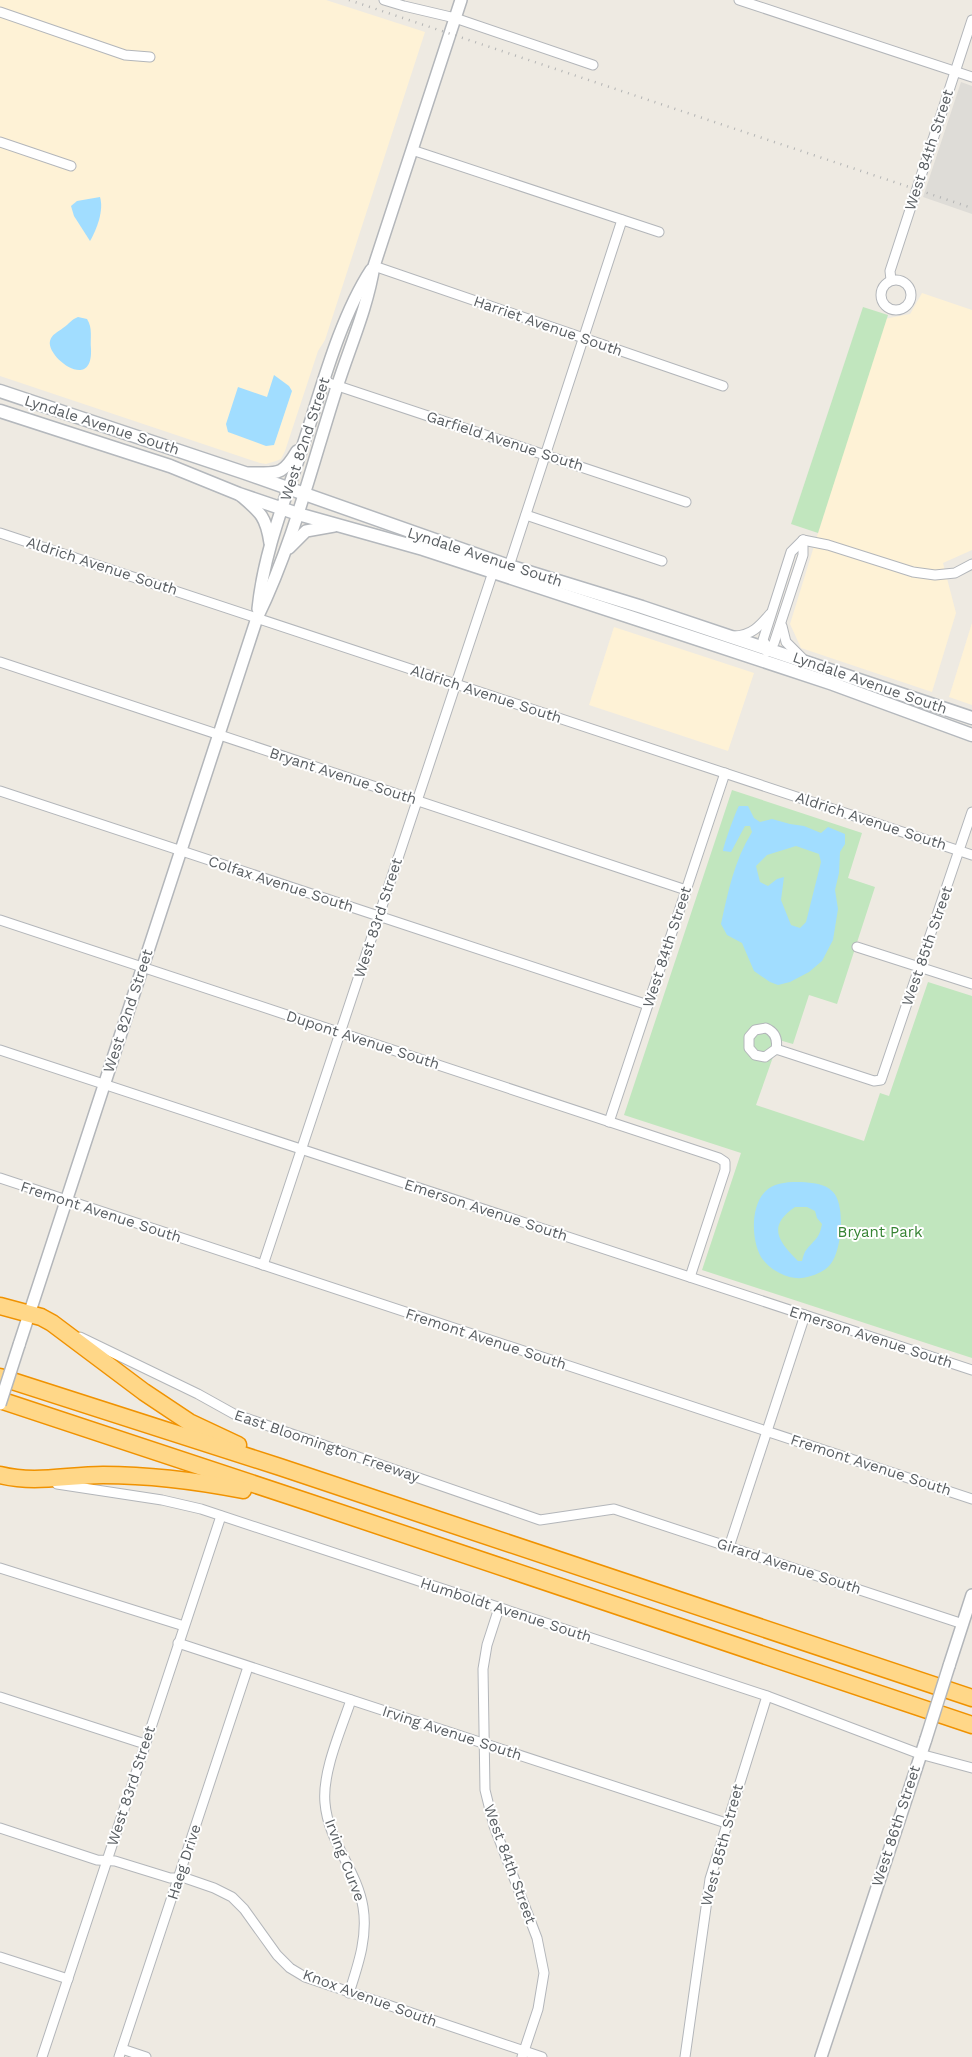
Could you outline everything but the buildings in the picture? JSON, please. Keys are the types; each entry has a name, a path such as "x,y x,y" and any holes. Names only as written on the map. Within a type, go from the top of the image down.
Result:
{"highway":[{"path":"0,1306 30,1314 52,1323 144,1392 189,1422 280,1467"},
{"path":"0,1377 280,1467 972,1698"},
{"path":"0,1402 311,1503 972,1725"},
{"path":"0,1475 25,1480 102,1475 168,1478 223,1486 311,1503"}],"main road":[{"name":"Lyndale Avenue South","path":"0,391 245,473 509,566 642,606 972,718"},
{"name":"Lyndale Avenue South","path":"0,411 170,466 282,509 334,526 423,549 764,662 972,735"}],"street":[{"path":"384,0 455,18 593,65"},
{"name":"West 82nd Street","path":"0,1402 257,618 271,589 298,514 337,386 370,294 374,266 461,0"},
{"path":"739,0 972,77"},
{"path":"0,12 125,55 150,57"},
{"name":"West 84th Street","path":"891,280 890,271 972,20"},
{"path":"0,142 71,166"},
{"path":"412,150 659,232"},
{"path":"509,566 622,220"},
{"name":"West 82nd Street","path":"257,618 260,586 270,547 323,381 357,291 374,266"},
{"name":"Harriet Avenue South","path":"374,266 723,386"},
{"name":"Garfield Avenue South","path":"323,381 686,502"},
{"path":"245,473 273,474 284,469 306,436"},
{"path":"239,494 261,512 267,524 270,547"},
{"path":"526,515 662,561"},
{"path":"284,556 296,539 306,531 334,526"},
{"name":"Aldrich Avenue South","path":"0,533 972,855"},
{"path":"803,540 913,572 934,576 955,572 972,564"},
{"path":"768,649 763,640 791,552 803,540"},
{"path":"764,662 768,649 774,644 803,555 803,540"},
{"name":"West 83rd Street","path":"263,1265 493,572"},
{"path":"730,636 740,636 753,631 773,610"},
{"path":"782,619 782,632 786,642 794,652 808,662"},
{"name":"Bryant Avenue South","path":"0,662 686,890"},
{"name":"West 84th Street","path":"609,1122 725,773"},
{"name":"Colfax Avenue South","path":"0,791 648,1005"},
{"name":"West 85th Street","path":"776,1049 874,1081 881,1080 972,812"},
{"name":"Dupont Avenue South","path":"0,920 719,1158 725,1162 725,1170 690,1277"},
{"path":"857,947 972,984"},
{"name":"Emerson Avenue South","path":"0,1050 972,1370"},
{"name":"Fremont Avenue South","path":"0,1178 972,1499"},
{"path":"729,1546 805,1315"},
{"name":"East Bloomington Freeway","path":"52,1323 198,1394 234,1414 540,1520 614,1509"},
{"path":"0,1484 25,1480"},
{"name":"Humboldt Avenue South","path":"25,1480 162,1500 220,1516 767,1696 920,1754 972,1768"},
{"name":"Girard Avenue South","path":"614,1509 962,1624"},
{"name":"West 83rd Street","path":"42,2057 220,1516"},
{"path":"0,1568 184,1626"},
{"name":"West 86th Street","path":"821,2057 972,1595"},
{"name":"West 84th Street","path":"499,1608 483,1669 484,1790 488,1808 542,1955 544,1973 542,1991 523,2054"},
{"name":"Irving Avenue South","path":"178,1643 726,1823"},
{"name":"Haeg Drive","path":"120,2053 248,1666"},
{"name":"West 85th Street","path":"685,2057 710,1879 767,1696"},
{"path":"0,1697 145,1744"},
{"name":"Irving Curve","path":"349,1993 364,1941 363,1905 333,1836 327,1819 324,1801 325,1784 351,1700"},
{"name":"Knox Avenue South","path":"0,1828 97,1860 115,1861 170,1878 185,1878 214,1888 232,1897 244,1909 277,1955 290,1968 306,1977 523,2054 542,2057"},
{"path":"0,1957 68,1979"},
{"path":"120,2053 146,2057"}],"shaded area":[{"path":"0,0 326,0 425,32 325,340 318,351 281,459 266,464 260,463 0,376"},
{"path":"961,82 972,86 972,214 923,197"},
{"path":"922,293 972,310 972,550 943,563 956,613 932,692 801,648 790,624 884,319 910,314"},
{"path":"972,623 972,705 949,697"},
{"path":"614,627 754,673 728,751 589,705"}],"green space":[{"path":"863,307 888,315 818,533 791,524"},
{"name":"Bryant Park","path":"732,790 862,833 848,878 875,887 837,1004 809,995 793,1044 779,1040 756,1105 864,1141 880,1093 889,1096 928,982 972,996 972,1358 702,1270 741,1153 624,1115"}],"water":[{"path":"100,197 99,219 90,241 74,216 71,206 77,201"},
{"path":"78,317 87,319 89,322 91,349 90,362 85,369 78,370 70,368 55,355 50,341 55,333"},
{"path":"274,375 289,386 292,391 274,445 266,446 228,432 226,424 238,387 267,397"},
{"path":"739,806 748,806 754,818 760,822 772,819 804,826 821,833 828,827 845,834 845,844 840,852 839,873 835,890 838,909 833,940 822,961 809,972 790,982 778,985 754,971 742,943 727,935 721,924 736,865 752,832 750,826 745,826 731,852 723,851","holes":["796,846 819,854 821,862 806,922 800,928 791,925 781,900 784,877 777,879 768,886 760,882 756,866 767,855"]},
{"path":"797,1182 818,1184 830,1189 837,1198 841,1218 837,1252 833,1261 821,1272 813,1276 800,1278 781,1274 768,1265 761,1257 755,1241 754,1231 755,1212 762,1195 775,1185","holes":["795,1207 807,1207 815,1211 817,1218 822,1224 818,1236 806,1250 802,1261 798,1261 785,1247 778,1234 778,1227 786,1214"]}],"railway":[{"path":"349,0 972,208"}]}
